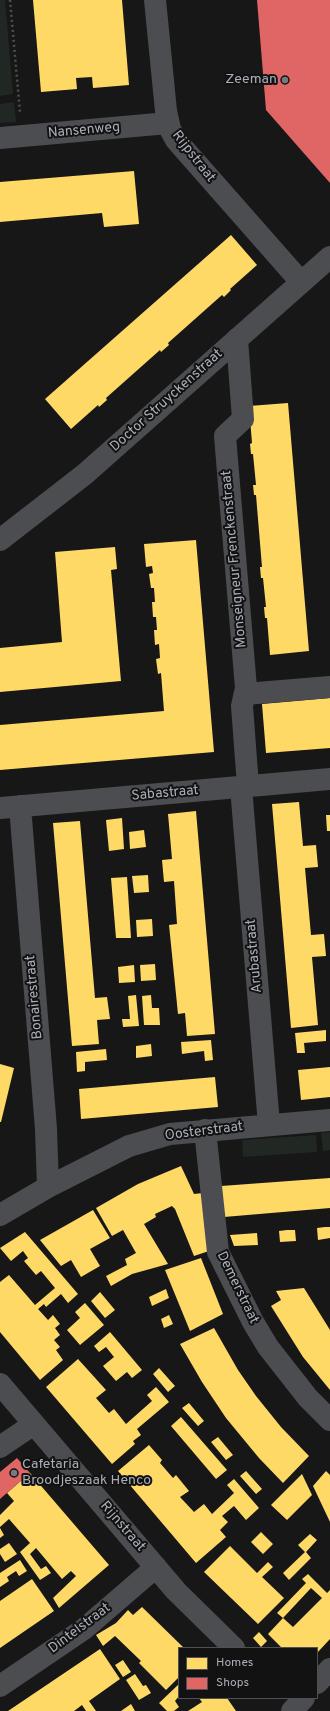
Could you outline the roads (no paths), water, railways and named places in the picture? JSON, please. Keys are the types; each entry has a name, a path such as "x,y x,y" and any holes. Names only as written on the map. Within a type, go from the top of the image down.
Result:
{"street":[{"name":"Rijpstraat","path":"155,0 168,123 176,140 301,282"},
{"name":"Nansenweg","path":"0,138 168,123"},
{"name":"Doctor Struyckenstraat","path":"0,540 85,474 330,257"},
{"name":"Monseigneur Frenckenstraat","path":"237,339 244,419 225,436 246,688 242,706 245,787"},
{"path":"245,694 330,687"},
{"name":"Sabastraat","path":"10,807 330,780"},
{"name":"Arubastraat","path":"245,787 269,1125"},
{"name":"Bonairestraat","path":"10,807 46,1129 48,1187"},
{"name":"Oosterstraat","path":"0,1215 48,1187 129,1146 170,1134 330,1120"},
{"name":"Demerstraat","path":"205,1130 218,1252 253,1322 268,1347 308,1398 330,1420"},
{"name":"Rijnstraat","path":"0,1384 176,1591 233,1647"},
{"path":"0,1447 34,1424"},
{"name":"Dintelstraat","path":"0,1686 84,1629 156,1567"},
{"path":"318,1682 330,1669"}],"place":[{"name":"Zeeman","path":"285,80"},
{"name":"Cafetaria Broodjeszaak Henco","path":"14,1473"}]}
